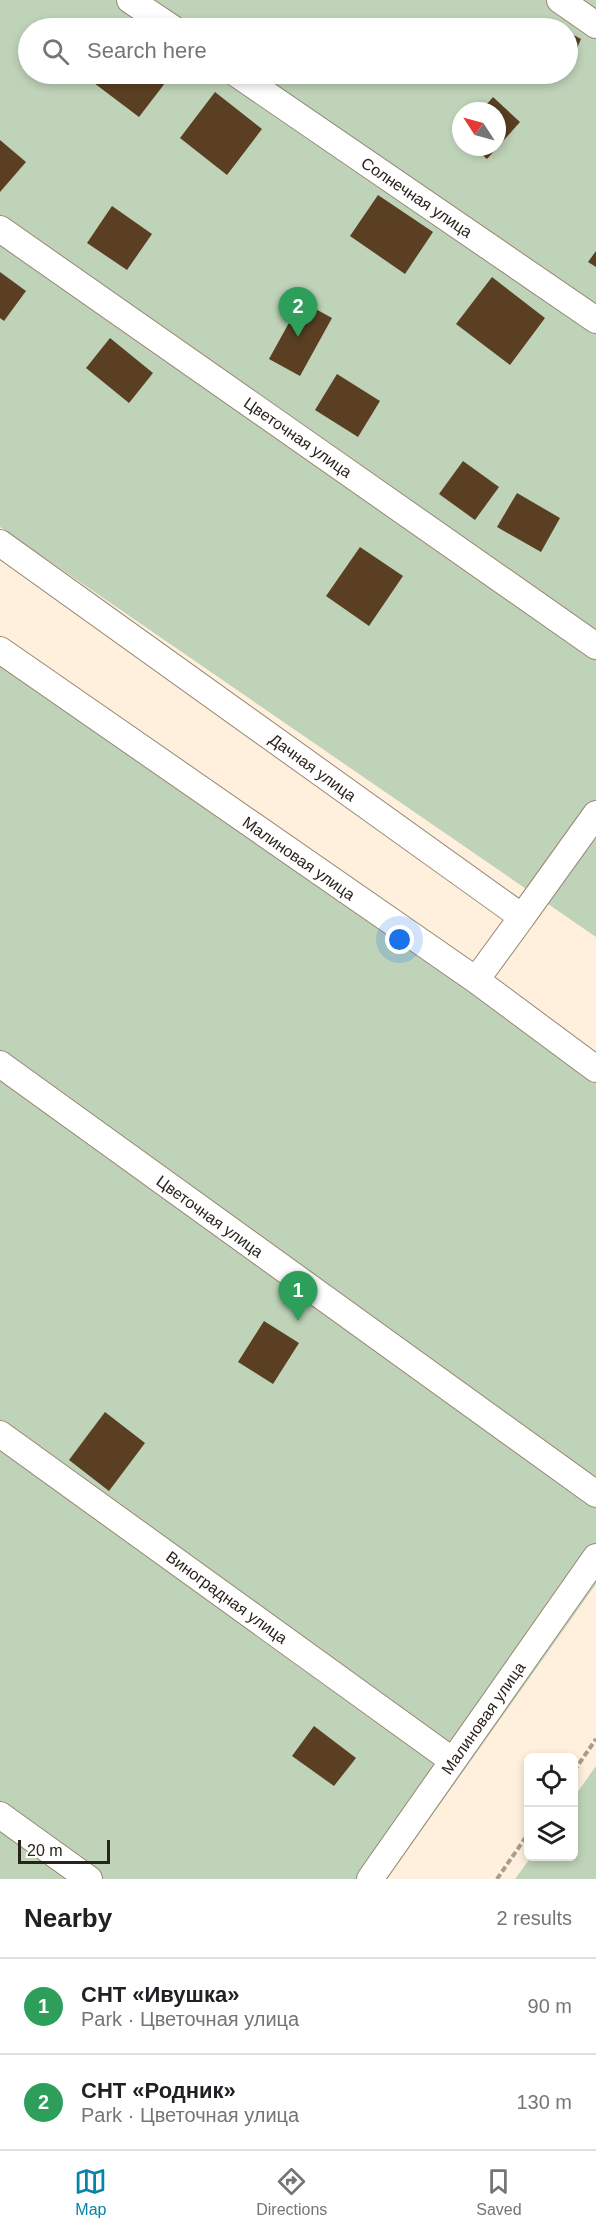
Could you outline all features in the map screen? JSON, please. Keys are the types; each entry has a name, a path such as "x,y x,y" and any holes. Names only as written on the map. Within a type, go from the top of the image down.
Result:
{"street":[{"path":"130,0 157,18"},
{"path":"560,0 596,25"},
{"name":"Солнечная улица","path":"252,84 596,320"},
{"name":"Цветочная улица","path":"0,229 596,646"},
{"name":"Дачная улица","path":"0,543 522,917"},
{"name":"Малиновая улица","path":"0,650 476,980 596,1069"},
{"path":"476,980 596,814"},
{"name":"Цветочная улица","path":"0,1064 596,1494"},
{"name":"Виноградная улица","path":"0,1434 453,1761"},
{"name":"Малиновая улица","path":"370,1879 596,1557"},
{"path":"0,1815 89,1879"}],"path":[{"path":"578,1764 596,1739"},
{"path":"497,1879 524,1840"}],"green space":[{"path":"0,0 596,0 596,937 0,527"},
{"path":"0,641 596,1058 596,1584 387,1879 0,1879"},
{"path":"596,1766 596,1879 515,1879 528,1861 578,1861 578,1791"}],"building":[{"path":"95,84 164,84 139,117"},
{"path":"215,92 262,129 227,175 180,138"},
{"path":"493,97 498,102 489,102"},
{"path":"506,109 520,122 506,138"},
{"path":"0,140 26,162 0,192"},
{"path":"378,195 433,232 405,274 350,236"},
{"path":"112,206 152,234 127,270 87,243"},
{"path":"596,251 596,267 588,262"},
{"path":"0,272 26,291 4,321 0,318"},
{"path":"492,277 545,318 510,365 456,324"},
{"path":"301,301 332,318 300,376 269,359"},
{"path":"110,338 153,373 129,403 86,368"},
{"path":"337,374 380,401 358,437 315,410"},
{"path":"463,461 499,487 475,520 439,494"},
{"path":"517,493 560,518 541,552 497,527"},
{"path":"360,547 403,576 369,626 326,596"},
{"path":"264,1321 299,1343 273,1384 238,1362"},
{"path":"105,1412 145,1443 109,1491 69,1460"},
{"path":"314,1726 356,1758 334,1786 292,1756"}],"place":[{"name":"СНТ «Родник»","path":"298,337"},
{"name":"СНТ «Ивушка»","path":"298,1321"}]}
